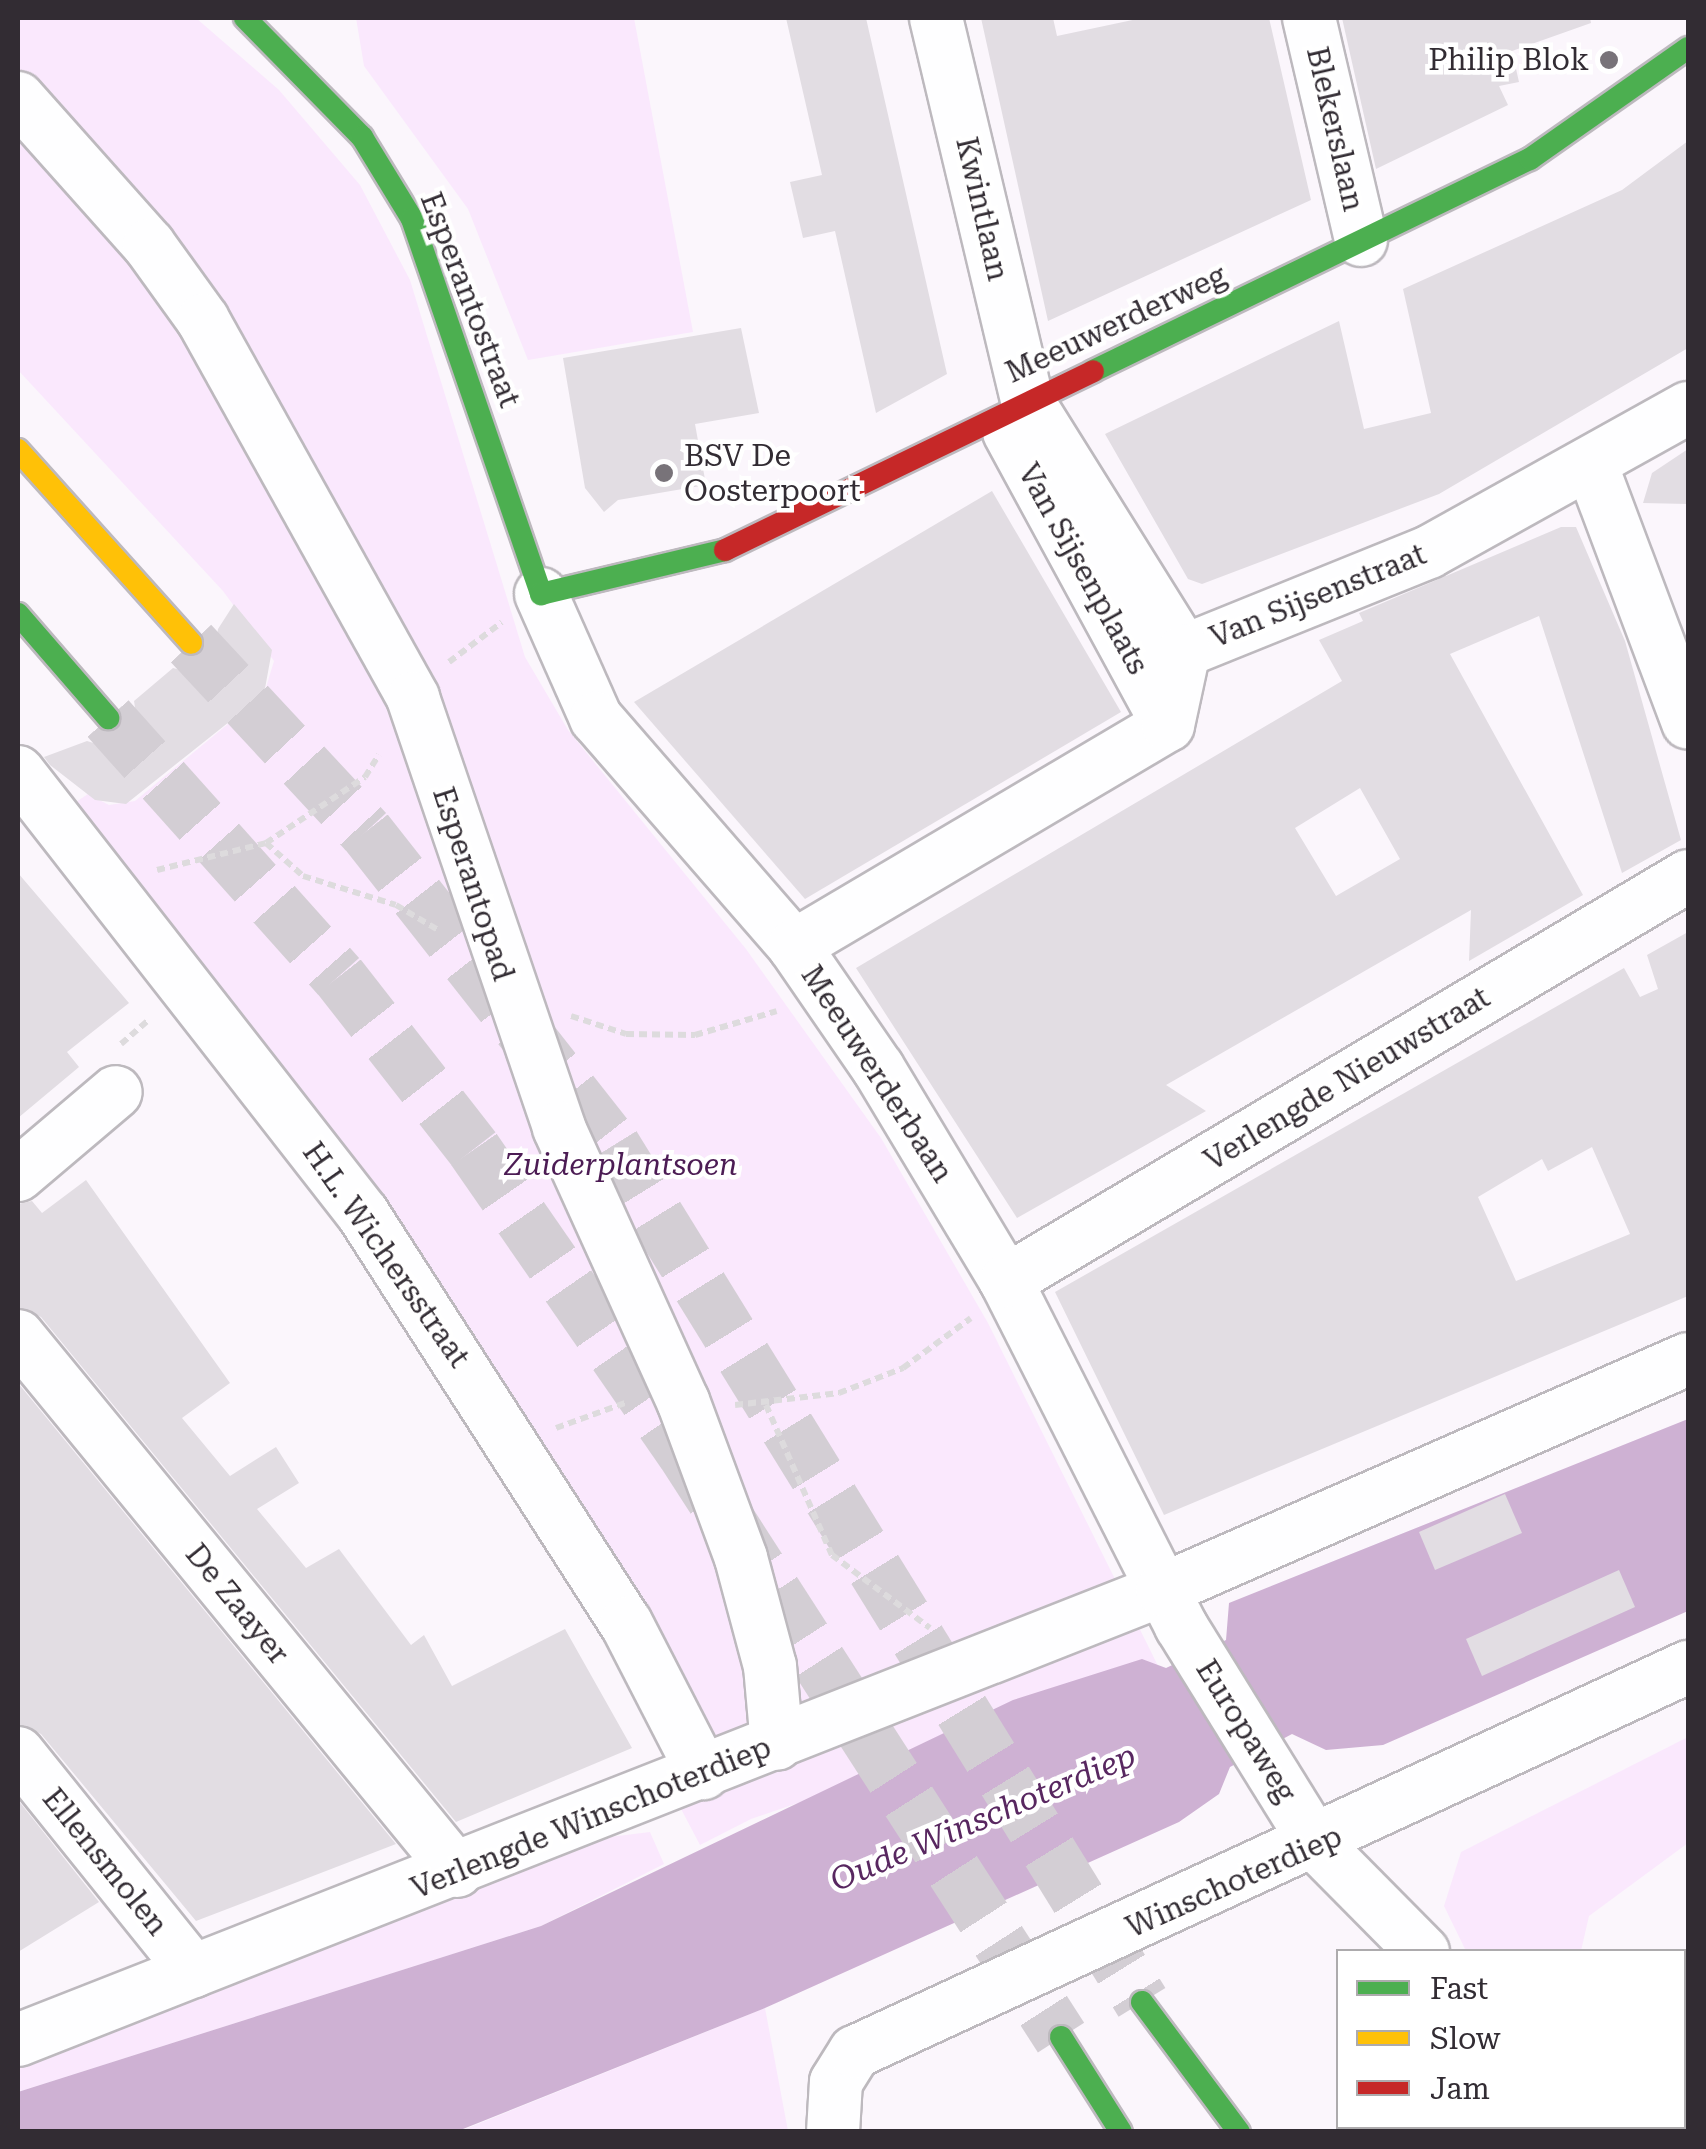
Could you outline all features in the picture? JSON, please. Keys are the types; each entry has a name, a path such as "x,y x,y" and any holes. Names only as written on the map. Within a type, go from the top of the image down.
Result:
{"main road":[{"name":"Esperantostraat","path":"245,18 362,137 412,219 541,594"},
{"name":"Meeuwerderweg","path":"541,594 728,549 1013,406 1530,159 1646,86 1688,48"},
{"path":"18,450 192,643"},
{"path":"18,614 108,718"},
{"path":"1224,2132 1142,2002 1238,2132"},
{"path":"1061,2037 1121,2132"}],"street":[{"name":"Kwintlaan","path":"936,18 1013,406"},
{"name":"Blekerslaan","path":"1309,18 1361,240"},
{"name":"Esperantopad","path":"18,98 149,245 203,320 412,698 559,1128 683,1401 760,1612 777,1744"},
{"name":"Van Sijsenplaats","path":"1013,406 1184,651"},
{"name":"Van Sijsenplaats","path":"1013,406 1168,725"},
{"name":"Van Sijsenstraat","path":"1168,725 1184,651 1429,552 1592,468 1688,408"},
{"path":"1592,468 1688,723"},
{"name":"Meeuwerderbaan","path":"541,594 596,718 794,946 1006,1281 1172,1608"},
{"path":"794,946 1168,725"},
{"name":"H.L. Wichersstraat","path":"18,772 190,986 364,1214 520,1448 703,1773"},
{"name":"Verlengde Nieuwstraat","path":"1006,1281 1688,876"},
{"path":"18,1175 116,1092"},
{"name":"De Zaayer","path":"18,1336 458,1871"},
{"path":"1172,1608 1688,1359"},
{"name":"Verlengde Winschoterdiep","path":"18,2040 458,1871 988,1660 1172,1608"},
{"name":"Europaweg","path":"1172,1608 1316,1845 1420,1949"},
{"name":"Winschoterdiep","path":"833,2132 836,2082 854,2052 1316,1845 1688,1668"},
{"name":"Ellensmolen","path":"18,1752 194,1971"}],"path":[{"path":"101,876 202,865 266,842 366,777 412,698 470,640 541,594"},
{"path":"116,1092 100,1062 190,986"},
{"path":"520,1448 614,1404 683,1401 766,1405 838,1393 903,1368 1006,1281"},
{"path":"766,1405 832,1555 892,1606 988,1660"}],"green space":[{"name":"Zuiderplantsoen","path":"18,18 196,18 279,90 360,185 410,280 525,657 568,730 746,949 881,1138 988,1323 1164,1678 751,1819 700,1845 680,1807 734,1787 649,1632 61,812 88,794 109,805 135,801 264,694 274,661 223,591 18,370"},
{"path":"356,18 634,18 693,332 528,360 468,209 364,66"},
{"path":"1688,1737 1688,1843 1589,1916 1581,1949 1465,1949 1444,1906 1461,1852"},
{"path":"650,1832 664,1864 541,1926 18,2092 18,2056 593,1839"},
{"path":"765,2008 788,2131 458,2132"}],"water":[{"name":"Oude Winschoterdiep","path":"1688,1419 1688,1611 1383,1745 1326,1750 1292,1734 1230,1767 1219,1794 1179,1822 765,2008 458,2131 18,2132 18,2092 541,1926 1013,1700 1142,1659 1166,1668 1226,1640 1229,1603"}],"building":[{"path":"786,18 866,18 947,374 876,413 835,231 803,238 790,182 822,175"},
{"path":"981,18 1053,18 1057,36 1142,18 1269,18 1311,200 1048,321"},
{"path":"1342,18 1590,18 1591,23 1512,51 1519,82 1499,86 1508,105 1376,169"},
{"path":"1688,141 1688,348 1439,494 1202,584 1188,579 1105,434 1339,321 1364,429 1431,413 1403,289 1622,190"},
{"path":"741,328 759,413 695,424 706,485 618,500 604,512 585,488 563,358"},
{"path":"1688,449 1688,504 1643,503 1652,473"},
{"path":"992,491 1121,712 805,899 634,702"},
{"path":"1561,527 1576,527 1625,641 1681,840 1622,873 1539,616 1450,654 1583,895 1469,961 1471,910 1166,1085 1206,1111 1017,1218 856,968 1342,681 1319,640 1363,621 1359,613","holes":["1360,788 1400,859 1336,896 1295,828"]},
{"path":"234,604 272,650 264,694 126,804 95,800 50,765 44,757 87,741 113,749 129,741 138,727 134,701 173,668 196,674 212,666 218,629"},
{"path":"18,873 129,1003 67,1052 79,1067 18,1118"},
{"path":"1688,932 1688,1296 1164,1515 1055,1292 1624,968 1640,997 1658,989 1647,955","holes":["1592,1147 1630,1234 1516,1281 1478,1197 1542,1159 1548,1171"]},
{"path":"86,1180 230,1383 182,1418 230,1476 276,1447 299,1483 257,1509 306,1568 339,1549 411,1645 424,1635 452,1686 565,1629 632,1748 456,1822 41,1317 18,1307 18,1204 32,1201 42,1213"},
{"path":"18,1383 396,1844 196,1921 41,1734 18,1724"},
{"path":"1505,1494 1522,1533 1435,1570 1419,1532"},
{"path":"1619,1570 1635,1607 1482,1676 1466,1639"},
{"path":"18,1800 99,1902 18,1952"}],"tunnel":[{"path":"191,643 366,831 613,1145 1142,2002"},
{"path":"108,718 339,976 474,1149 684,1452 1061,2037"}],"traffic: fast":[{"path":"245,18 362,137 412,219 541,594 725,550"},
{"path":"1093,371 1530,159 1688,48"},
{"path":"18,614 108,718"},
{"path":"1142,2002 1239,2132"},
{"path":"1061,2037 1121,2132"}],"traffic: slow":[{"path":"18,450 191,643"}],"traffic: jam":[{"path":"725,550 1093,371"}],"place":[{"name":"Philip Blok","path":"1609,60"},
{"name":"BSV De Oosterpoort","path":"664,473"}]}
